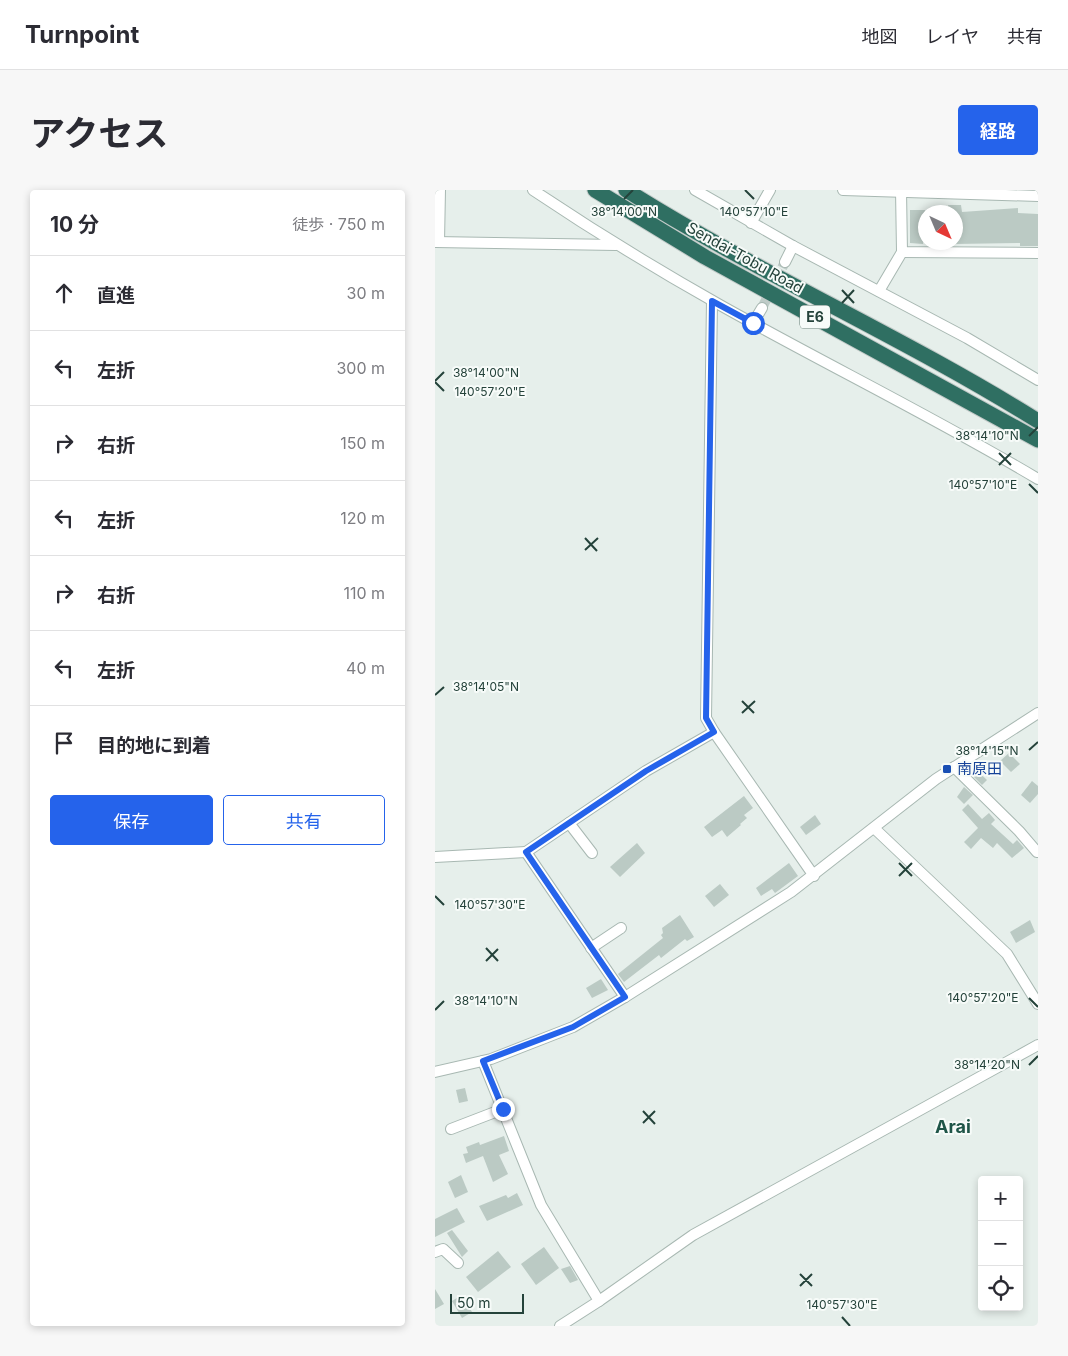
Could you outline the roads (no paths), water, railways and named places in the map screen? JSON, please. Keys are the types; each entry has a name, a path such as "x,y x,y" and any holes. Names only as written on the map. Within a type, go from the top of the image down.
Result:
{"highway":[{"name":"Sendai-Tobu Road","path":"595,190 705,257 1038,440"},
{"name":"Sendai-Tobu Road","path":"626,190 715,244 951,370 1038,421"}],"street":[{"path":"440,190 437,202 437,242 617,245"},
{"path":"533,190 617,245 712,301 959,432 1038,478"},
{"path":"695,190 751,223 879,291 1038,380"},
{"path":"751,223 771,190"},
{"path":"843,190 1038,196"},
{"path":"879,291 902,252 901,192"},
{"path":"785,262 793,246"},
{"path":"902,252 1038,253"},
{"path":"712,301 706,718 814,876"},
{"path":"753,323 761,308"},
{"path":"435,1072 483,1061 573,1027 625,997 814,876 954,767 1038,713"},
{"path":"435,857 526,852 646,771 714,732"},
{"path":"954,767 1019,831 1037,852"},
{"path":"569,823 592,853"},
{"path":"874,828 1007,954 1038,1004"},
{"path":"526,852 625,997"},
{"path":"591,948 621,928"},
{"path":"560,1326 693,1235 1038,1044"},
{"path":"483,1061 541,1205 599,1301"},
{"path":"451,1129 503,1109"},
{"path":"435,1252 443,1249 458,1263"}],"tunnel":[{"path":"762,308 785,262"}],"place":[{"name":"南原田","path":"947,769"}],"district":[{"name":"Arai","path":"953,1127"}]}
